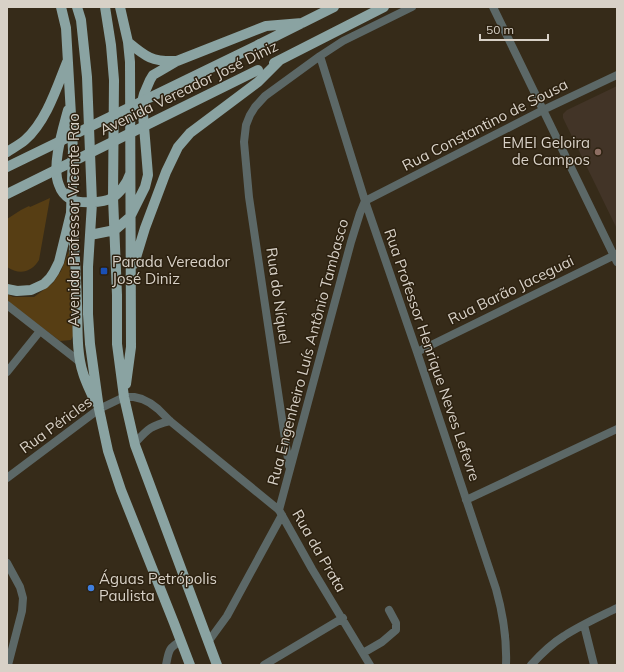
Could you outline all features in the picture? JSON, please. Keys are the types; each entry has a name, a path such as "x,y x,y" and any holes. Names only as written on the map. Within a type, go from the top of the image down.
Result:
{"main road":[{"name":"Avenida Professor Vicente Rao","path":"61,7 66,28 73,150 71,213 76,262 80,362 86,384 99,409"},
{"name":"Avenida Professor Vicente Rao","path":"77,7 87,77 92,203 88,314 90,344 99,409 108,451 121,490 190,665"},
{"path":"105,7 111,45 114,80 113,197 117,344 124,397 135,443 208,642 218,665"},
{"path":"120,7 128,42 130,62 131,347 124,397"},
{"name":"Avenida Vereador José Diniz","path":"7,167 334,7"},
{"name":"Avenida Vereador José Diniz","path":"7,194 279,61 384,7"},
{"path":"90,235 115,230 130,217 145,187 148,175 142,102 147,85 154,75 177,61 266,26 302,23"},
{"path":"128,42 156,60 177,61"},
{"path":"7,152 25,140 42,119 68,60"},
{"path":"130,273 166,172 178,147 190,133 258,82 279,61"},
{"path":"70,99 57,158 56,172 58,184 63,192 72,200 92,203 103,202 113,197 123,187 131,171"},
{"path":"7,289 17,291 31,290 44,284 54,272 59,262 71,213"}],"street":[{"path":"320,56 344,41 412,7"},
{"path":"493,7 616,257"},
{"name":"Rua do Níquel","path":"290,470 249,197 244,142 246,125 255,107 265,96 320,56"},
{"name":"Rua Professor Henrique Neves Lefevre","path":"320,56 365,201 418,352 496,588 502,610 506,643 506,665"},
{"name":"Rua Constantino de Sousa","path":"365,201 543,110 617,75"},
{"name":"Rua Engenheiro Luís Antônio Tambasco","path":"208,642 227,616 281,513 290,470 351,242 365,201"},
{"name":"Rua Barão Jaceguai","path":"418,352 616,257"},
{"path":"7,305 80,362"},
{"path":"7,372 40,331"},
{"name":"Rua Péricles","path":"7,478 99,409 124,397"},
{"name":"Rua da Prata","path":"124,397 142,399 158,410 281,513 312,569 370,665"},
{"path":"135,443 150,428 170,421"},
{"path":"466,500 617,429"},
{"path":"7,563 20,587 23,598 22,611 8,665"},
{"path":"530,665 542,652 563,636 617,608"},
{"path":"363,653 382,642 396,630 396,623 389,610"},
{"path":"264,665 343,618"},
{"path":"584,625 594,665"},
{"path":"166,665 171,647 181,641"}],"shaded area":[{"name":"EMEI Geloira de Campos","path":"617,86 617,229 563,118 563,114 567,110"},
{"path":"50,198 39,260 29,270 20,272 11,270 7,267 7,219 29,206 30,207"},
{"path":"69,251 73,336 71,340 60,341 7,301 7,294 13,297 34,297 53,283 61,271"}],"place":[{"name":"EMEI Geloira de Campos","path":"598,152"},
{"name":"Parada Vereador José Diniz","path":"104,271"},
{"name":"Águas Petrópolis Paulista","path":"91,588"}]}
